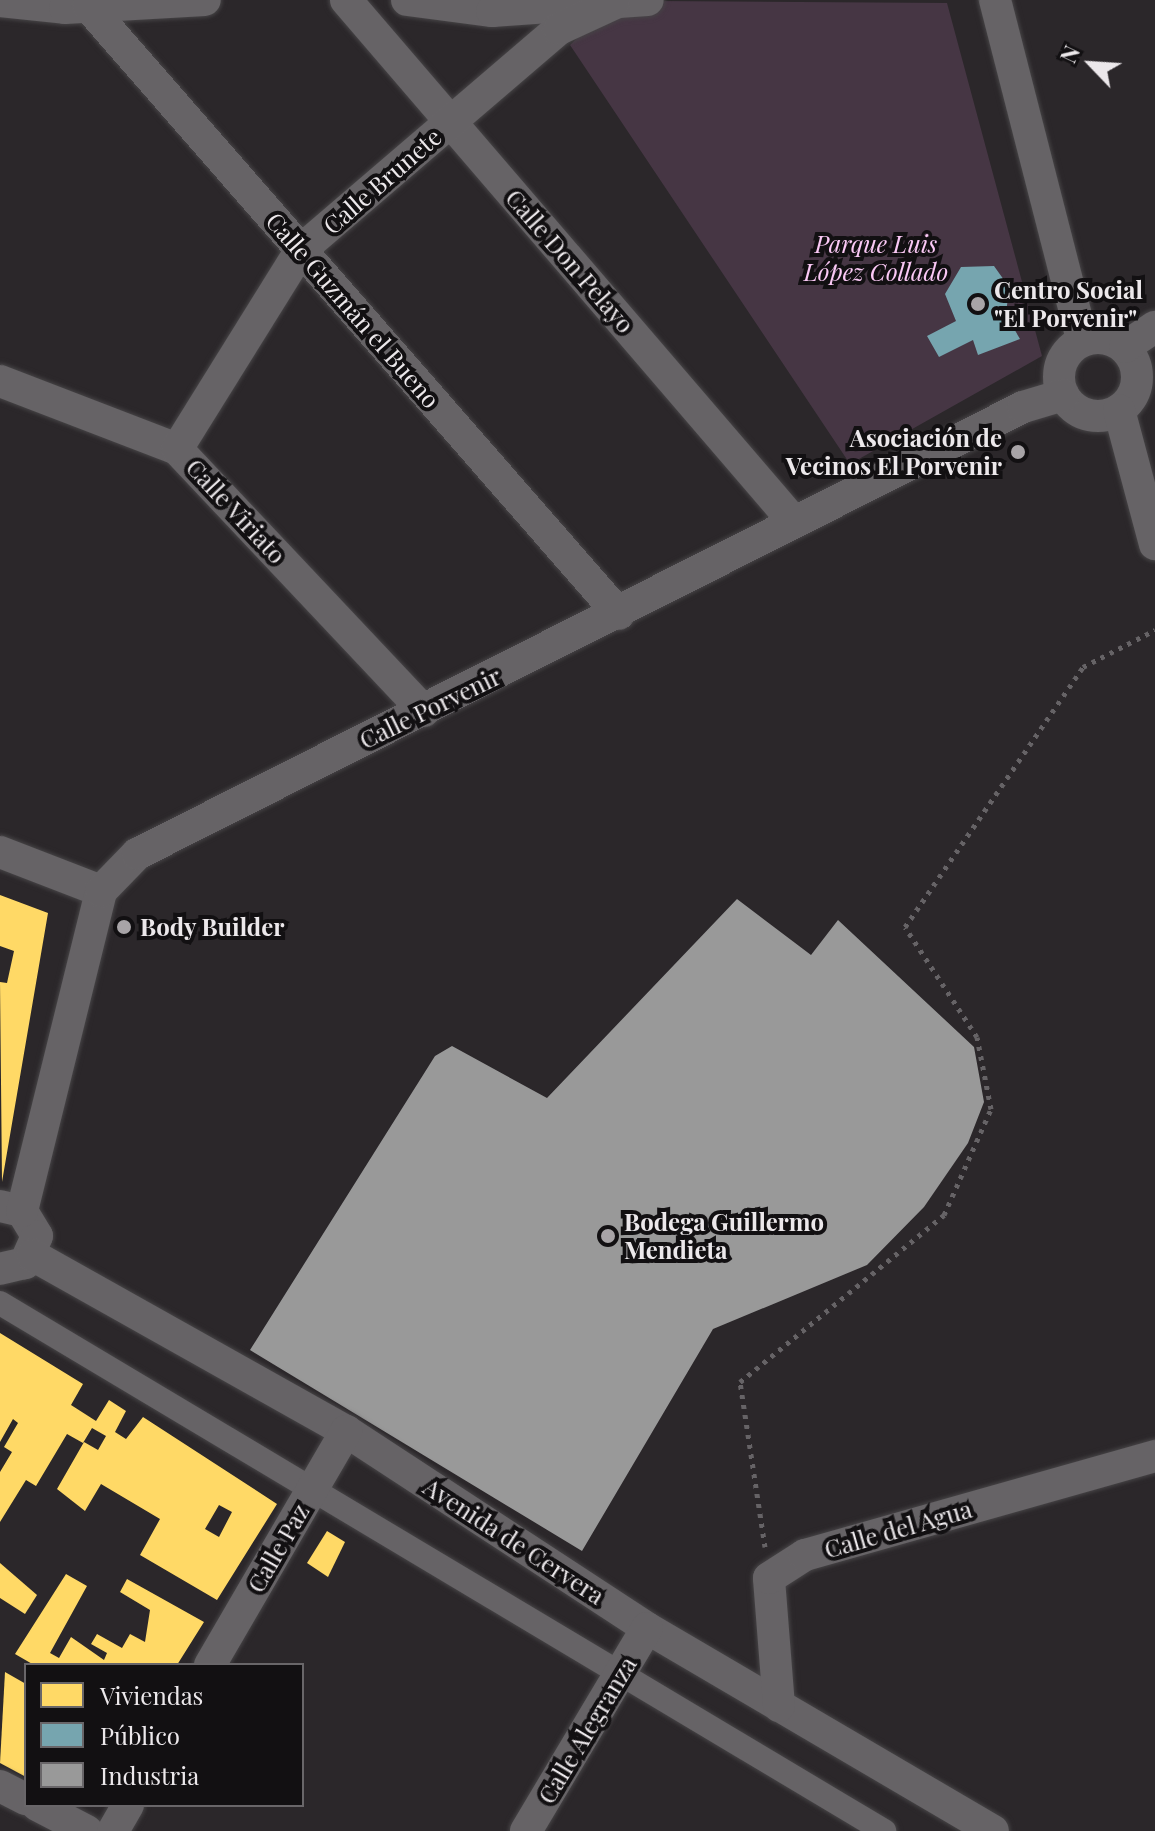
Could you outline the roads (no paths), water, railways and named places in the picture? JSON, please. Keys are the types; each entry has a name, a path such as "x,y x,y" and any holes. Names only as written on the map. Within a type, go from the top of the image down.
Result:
{"street":[{"path":"0,1 88,6 205,0"},
{"name":"Calle Don Pelayo","path":"346,0 794,522"},
{"path":"407,0 492,11 648,0"},
{"path":"995,0 1082,340"},
{"name":"Calle Brunete","path":"177,449 301,250 559,29 613,4"},
{"name":"Calle Guzmán el Bueno","path":"88,6 619,614"},
{"path":"1155,327 1119,410 1155,544"},
{"path":"1082,340 1139,364"},
{"path":"1082,340 1059,370 1063,395 1087,415 1119,410"},
{"name":"Calle Viriato","path":"0,381 177,449 424,711"},
{"name":"Calle Porvenir","path":"101,891 137,854 619,614 1023,407 1063,395"},
{"path":"0,852 101,891 11,1208 37,1236 32,1255 0,1269"},
{"name":"Avenida de Cervera","path":"32,1255 346,1431 647,1628 993,1831"},
{"path":"0,1303 884,1831"},
{"name":"Calle Paz","path":"211,1663 346,1431"},
{"name":"Calle del Agua","path":"779,1706 769,1578 805,1555 1155,1456"},
{"name":"Calle Alegranza","path":"526,1831 647,1628"},
{"path":"0,1786 24,1798"},
{"path":"41,1807 87,1831"},
{"path":"113,1831 127,1807"}],"place":[{"name":"Centro Social \"El Porvenir\"","path":"978,304"},
{"name":"Asociación de Vecinos El Porvenir","path":"1018,452"},
{"name":"Body Builder","path":"124,927"},
{"name":"Bodega Guillermo Mendieta","path":"608,1236"}],"park label":[{"name":"Parque Luis López Collado","path":"876,258"}]}
